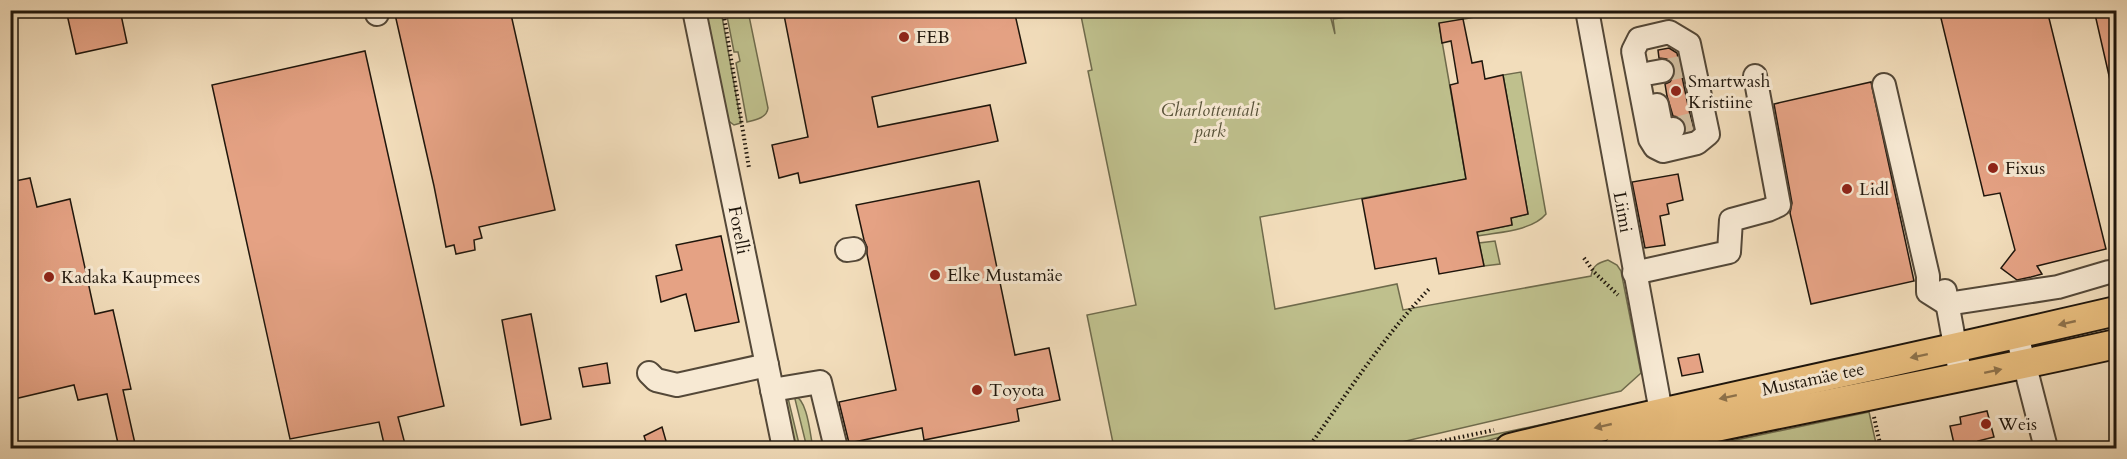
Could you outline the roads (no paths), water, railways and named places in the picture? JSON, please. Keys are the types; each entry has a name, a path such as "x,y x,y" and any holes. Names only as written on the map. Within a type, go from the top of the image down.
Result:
{"main road":[{"name":"Mustamäe tee","path":"1619,448 1663,425 1956,348 2116,311"},
{"name":"Mustamäe tee","path":"1510,448 1833,402 1961,378 2116,344"}],"street":[{"name":"Forelli","path":"694,10 784,448"},
{"name":"Liimi","path":"1587,10 1663,425"},
{"path":"1595,58 1667,61"},
{"path":"1667,61 1678,122 1667,61"},
{"path":"1634,273 1729,252 1731,220 1779,205 1755,76"},
{"path":"1884,85 1928,276 1928,292 1947,304 2058,287 2109,273"},
{"path":"1941,273 1961,378"},
{"path":"2017,335 2046,448"},
{"path":"649,373 656,380 677,385 767,365"},
{"path":"772,390 820,382 836,448"}],"tunnel":[{"path":"1662,71 1681,67"},
{"path":"1673,129 1692,124"}],"place":[{"name":"FEB","path":"904,37"},
{"name":"Smartwash Kristiine","path":"1676,91"},
{"name":"Fixus","path":"1993,168"},
{"name":"Lidl","path":"1847,189"},
{"name":"Elke Mustamäe","path":"935,275"},
{"name":"Kadaka Kaupmees","path":"49,277"},
{"name":"Toyota","path":"977,390"},
{"name":"Weis","path":"1986,424"}],"park label":[{"name":"Charlottentali park","path":"1210,120"}]}
